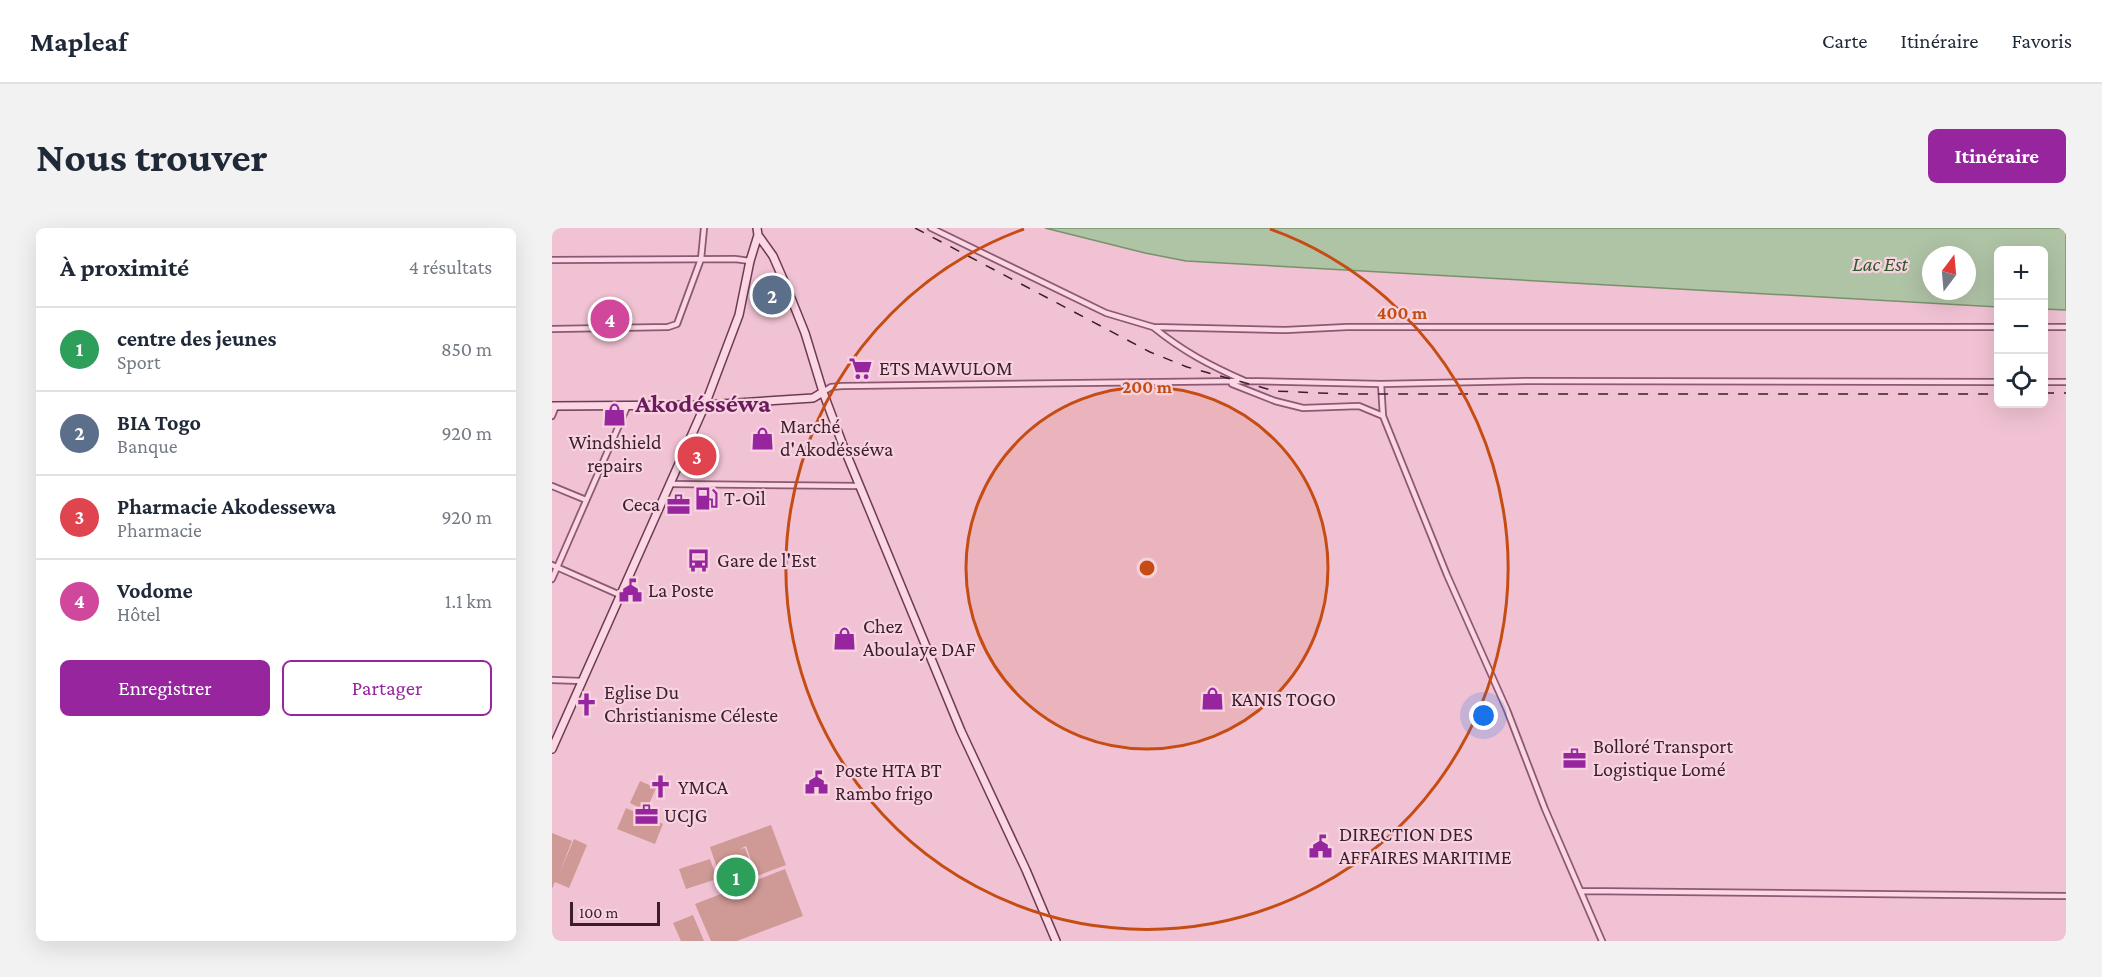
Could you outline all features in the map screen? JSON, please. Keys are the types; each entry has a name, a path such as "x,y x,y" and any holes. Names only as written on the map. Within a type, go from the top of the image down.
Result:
{"street":[{"path":"552,329 673,326 679,321 701,259 704,228"},
{"path":"931,228 1096,308 1152,327 1213,330 1347,327 1994,327"},
{"path":"552,749 554,739 705,405 739,315 758,232"},
{"path":"758,232 773,256 787,288 805,333 823,392 961,731 1026,870 1056,941"},
{"path":"552,260 741,259 750,261"},
{"path":"1152,327 1180,348 1245,381"},
{"path":"2048,327 2066,327"},
{"path":"552,416 554,406 705,405 813,398 831,387 842,386 1245,381 1381,384 1529,381 1994,382"},
{"path":"1227,382 1283,404 1303,408 1359,406 1383,417"},
{"path":"2048,382 2066,382"},
{"path":"1381,384 1383,417 1447,575 1507,710 1545,809 1602,941"},
{"path":"552,579 554,566 627,406"},
{"path":"670,484 860,486"},
{"path":"552,486 586,500"},
{"path":"554,566 620,595"},
{"path":"552,680 582,681"},
{"path":"1581,891 2066,896"}],"shaded area":[{"path":"640,781 656,788 646,811 630,803"},
{"path":"626,808 663,824 655,844 617,829"},
{"path":"771,825 786,865 757,876 746,846 740,849 745,848 750,861 718,871 710,847"},
{"path":"552,833 572,841 559,874 574,839 587,845 569,888 555,882 552,889"},
{"path":"710,859 717,879 686,889 679,869"},
{"path":"785,869 803,916 737,941 711,941 695,904"},
{"path":"693,915 704,941 681,941 673,923"}],"water":[{"name":"Lac Est","path":"1045,228 2066,228 2066,310 2048,309 2048,246 1994,246 1994,307 1186,261"}],"railway":[{"path":"915,228 1150,352 1187,367 1275,391 1343,394 1994,394"},
{"path":"2048,393 2066,393"}],"place":[{"name":"BIA Togo","path":"772,295"},
{"name":"Vodome","path":"610,319"},
{"name":"ETS MAWULOM","path":"861,368"},
{"name":"Windshield repairs","path":"615,414"},
{"name":"Marché d'Akodésséwa","path":"762,438"},
{"name":"Pharmacie Akodessewa","path":"697,456"},
{"name":"T-Oil","path":"706,498"},
{"name":"Ceca","path":"678,504"},
{"name":"Gare de l'Est","path":"699,560"},
{"name":"La Poste","path":"630,590"},
{"name":"Chez Aboulaye DAF","path":"845,638"},
{"name":"KANIS TOGO","path":"1213,699"},
{"name":"Eglise Du Christianisme Céleste","path":"586,704"},
{"name":"Bolloré Transport Logistique Lomé","path":"1575,758"},
{"name":"Poste HTA BT Rambo frigo","path":"817,782"},
{"name":"YMCA","path":"660,787"},
{"name":"UCJG","path":"646,815"},
{"name":"DIRECTION DES AFFAIRES MARITIME","path":"1321,846"},
{"name":"centre des jeunes","path":"736,877"}],"district":[{"name":"Akodésséwa","path":"703,403"}]}
